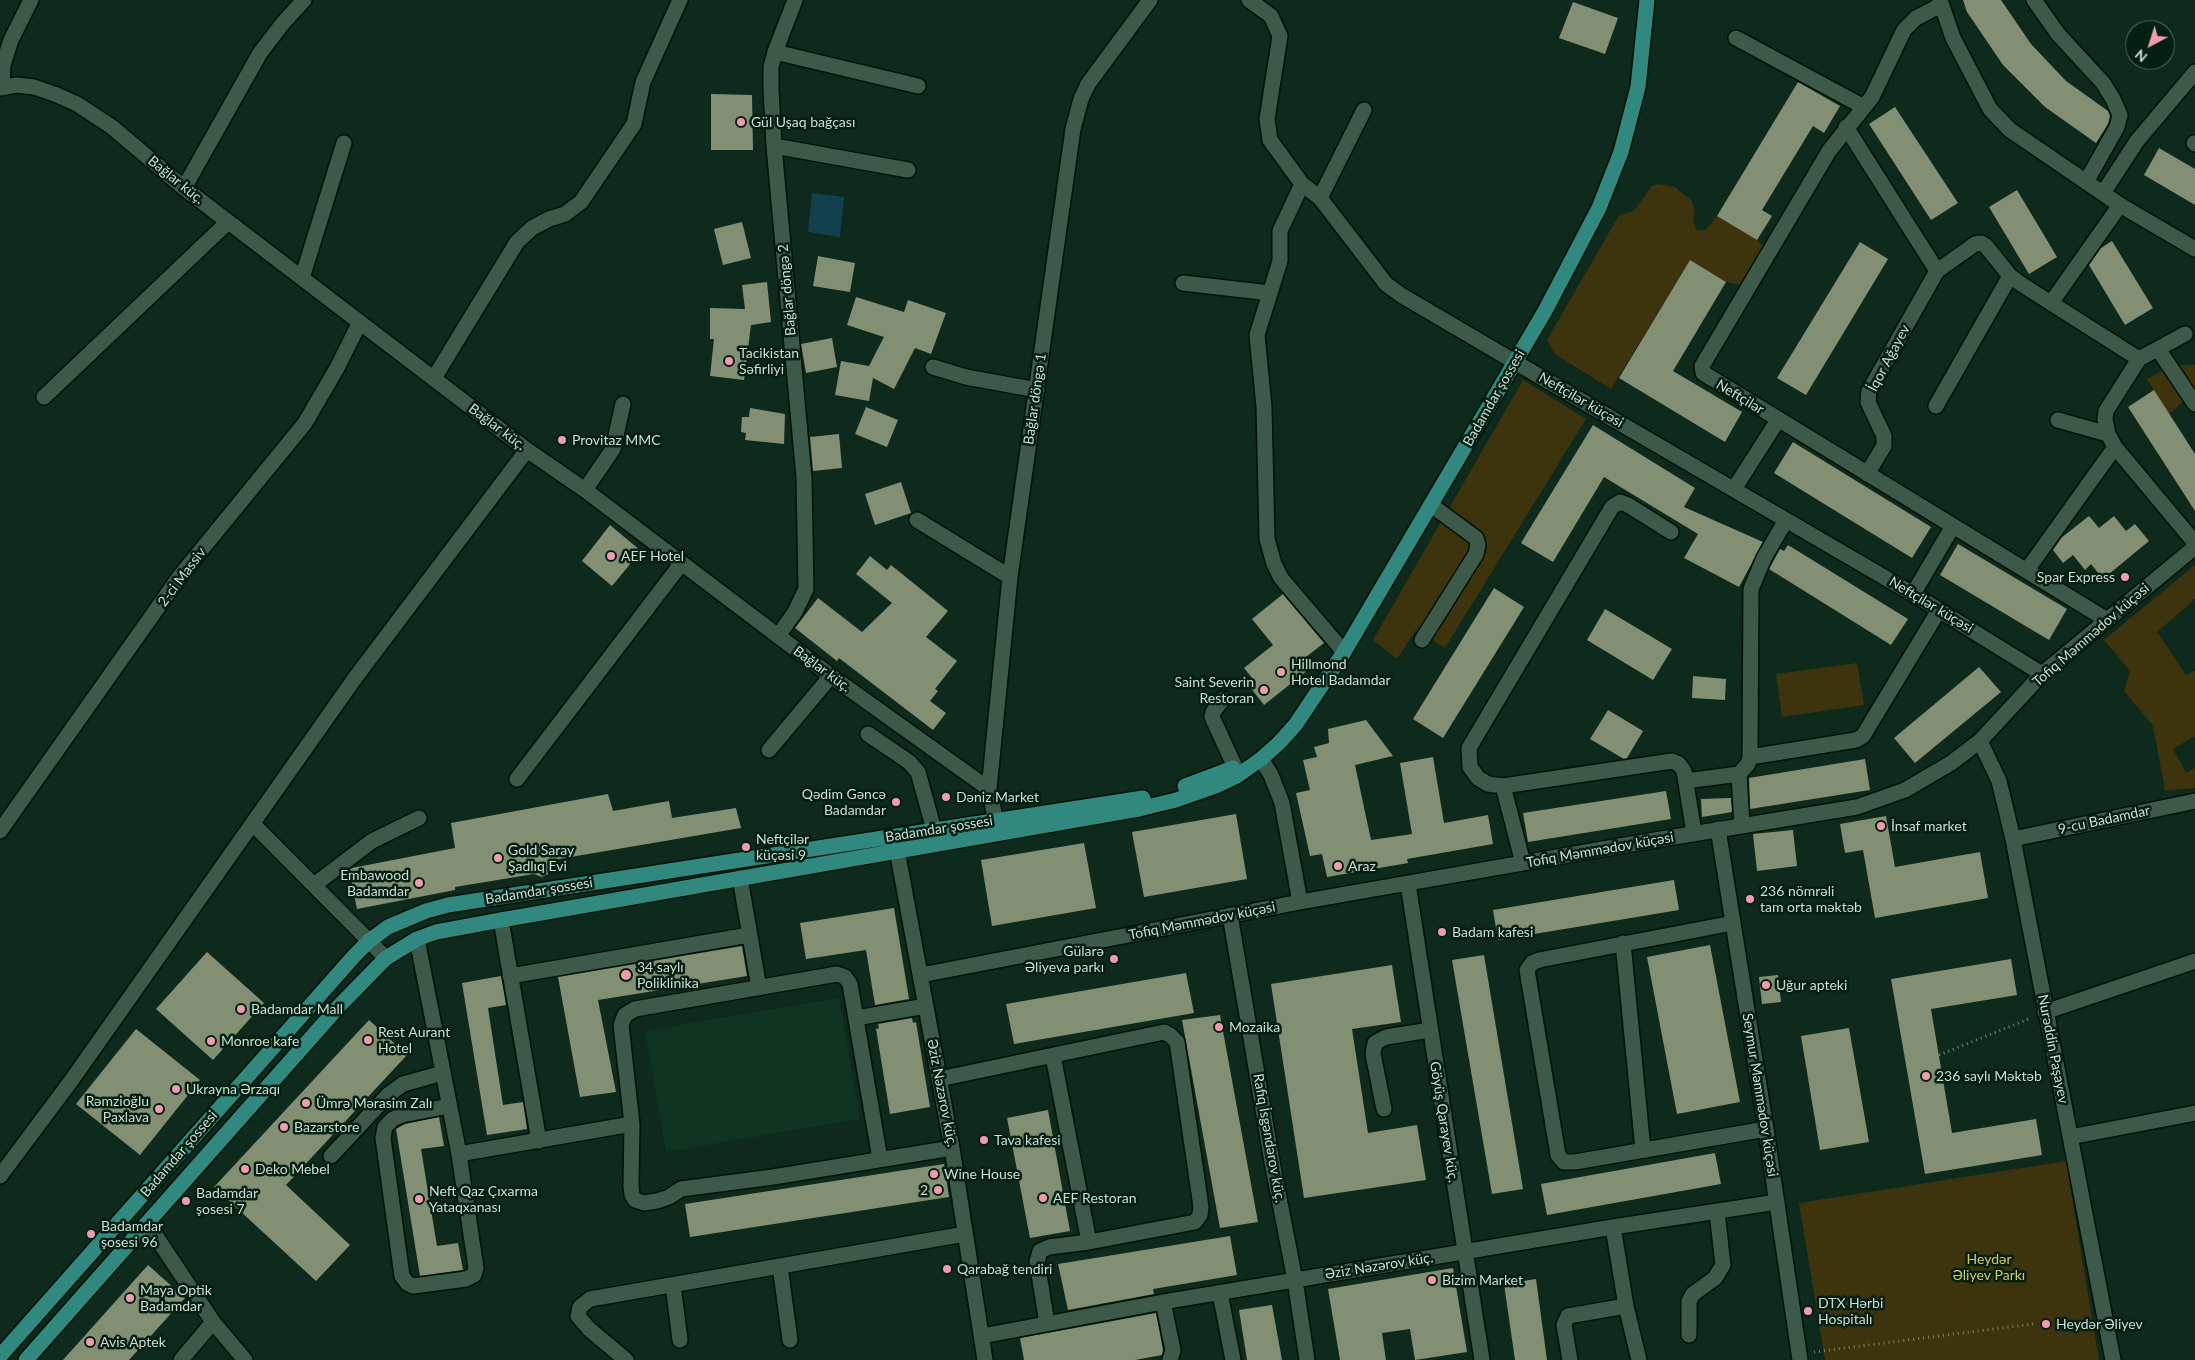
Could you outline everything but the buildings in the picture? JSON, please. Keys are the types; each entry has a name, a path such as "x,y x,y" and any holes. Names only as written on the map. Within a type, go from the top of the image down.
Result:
{"main road":[{"name":"Badamdar şossesi","path":"0,1356 260,1060 369,941 388,927 405,919 448,905 896,843 997,827 1138,809 1176,800 1216,786 1237,776 1261,759 1296,724 1344,652 1545,311 1599,208 1612,179 1631,120 1644,47 1647,0"},
{"name":"Badamdar şossesi","path":"26,1360 340,1005 386,958 417,939 436,932 740,878 896,843 934,830 997,827 1136,799 1175,790 1261,759"}],"street":[{"path":"1,88 2,65 11,40 31,0"},
{"path":"184,188 260,53 304,0"},
{"path":"434,378 517,242 532,228 549,219 565,214 581,202 634,124 643,82 680,0"},
{"name":"Bağlar döngə 2","path":"778,636 795,612 806,589 804,478 774,146 771,74 775,52 795,0"},
{"name":"Bağlar döngə 1","path":"997,827 989,789 1010,576 1073,129 1081,99 1088,84 1150,0"},
{"name":"Neftçilər küçəsi","path":"1249,0 1270,16 1280,36 1268,119 1270,140 1302,184 1320,198 1386,284 1401,295 1913,594 2042,674"},
{"path":"2034,0 2058,34 2103,83 2114,99 2120,115 2117,127 2086,182"},
{"path":"1940,2 1953,38 1990,109 2017,136 2120,205 2195,249"},
{"name":"Neftçilər","path":"1940,2 1916,18 1904,30 1872,97 1846,127 1829,151 1702,366 1702,373 2107,620"},
{"path":"1736,38 1864,107"},
{"path":"775,52 918,86"},
{"path":"2103,193 2137,141 2195,72"},
{"name":"Bağlar küç.","path":"1,88 17,85 34,87 76,104 112,128 184,188 527,450 585,490 831,676 989,789"},
{"path":"1320,198 1364,110"},
{"path":"1846,127 1937,271"},
{"path":"302,278 344,143"},
{"path":"774,146 908,170"},
{"path":"1302,184 1280,231 1280,261 1257,335 1264,407 1267,539 1274,564 1281,578 1344,652"},
{"path":"2051,303 2120,205"},
{"path":"44,397 228,222"},
{"name":"İqor Ağayev","path":"1867,474 1884,446 1884,436 1868,402 1869,391 1937,271 1975,244 1982,243 1986,246 2010,276 2139,359"},
{"path":"1936,406 2010,276"},
{"path":"1183,283 1270,293"},
{"name":"2-ci Massiv","path":"0,831 180,576 305,423 337,368 360,322"},
{"path":"2185,334 2139,359 2106,411 2105,419 2111,441 2195,543"},
{"path":"2158,349 2195,404"},
{"path":"933,367 966,377 1037,390"},
{"path":"585,490 613,449 623,404"},
{"path":"1734,489 1778,420"},
{"path":"2058,420 2111,441"},
{"path":"2027,570 2111,441"},
{"path":"0,1176 71,1081 355,678 527,450"},
{"path":"1671,532 1628,504 1620,502 1612,507 1469,748 1470,767 1478,778 1488,784 1503,786 1672,762 1679,764 1684,771 1694,834"},
{"path":"1422,640 1476,554 1478,545 1476,538 1431,505"},
{"path":"917,520 1010,576"},
{"path":"1686,781 1739,774 1748,764 1750,757 1751,589 1764,558 1786,520"},
{"path":"1913,594 1953,526"},
{"name":"Tofiq Məmmədov küçəsi","path":"921,975 1300,902 1857,807 1905,790 1951,763 1980,741 2042,674 2195,548"},
{"path":"517,779 681,564"},
{"path":"1750,757 1856,740 1863,736 1939,610"},
{"path":"769,750 831,676"},
{"path":"1223,699 1212,718 1235,767"},
{"path":"868,734 909,762 918,772 934,830"},
{"name":"Nurəddin Paşayev","path":"1980,741 1999,781 2013,839 2113,1360"},
{"path":"1261,759 1271,775 1282,803 1300,902"},
{"path":"1739,774 1742,826"},
{"path":"1503,786 1523,863"},
{"name":"9-cu Badamdar","path":"2013,839 2195,801"},
{"path":"314,885 372,840 419,818"},
{"path":"253,824 386,958"},
{"name":"Seymur Məmmədov küçəsi","path":"1718,830 1766,1129 1799,1357"},
{"name":"Əziz Nəzərov küç.","path":"896,843 952,1148 985,1360"},
{"path":"740,878 760,988"},
{"name":"Göyüş Qarayev küç.","path":"1408,884 1481,1360"},
{"name":"Rafiq İsgəndərov küç.","path":"1230,915 1272,1162 1295,1280 1307,1360"},
{"path":"500,920 539,1141"},
{"path":"1733,923 1539,960 1532,963 1527,970 1558,1155 1564,1162 1575,1162 1766,1129"},
{"path":"510,976 749,935"},
{"path":"417,939 459,1154 476,1268 474,1275 466,1279 413,1286 407,1283 402,1276 382,1138 385,1128 393,1118 449,1106"},
{"path":"1623,943 1643,1150"},
{"path":"2045,1012 2195,961"},
{"path":"880,1159 850,984 845,977 837,974 635,1009 625,1015 621,1025 632,1124 632,1195 635,1200 644,1203 669,1198 681,1189 772,1178 952,1148"},
{"path":"856,1018 926,1006"},
{"path":"1384,1109 1373,1054 1375,1043 1386,1037 1430,1030"},
{"path":"939,1079 1164,1032 1177,1042 1201,1207 1200,1215 1195,1222 1089,1242 1049,1247 1040,1251 1037,1262 1047,1322"},
{"path":"1053,1056 1089,1242"},
{"path":"331,1156 388,1095 403,1084 443,1073"},
{"path":"2070,1137 2195,1113"},
{"path":"459,1154 632,1124"},
{"name":"Əziz Nəzərov küç.","path":"982,1336 1047,1322 1163,1302 1613,1227 1777,1202"},
{"path":"1689,1335 1689,1301 1693,1294 1716,1278 1723,1265 1717,1212"},
{"path":"147,1223 213,1322 245,1360"},
{"path":"1613,1227 1626,1306 1639,1360"},
{"path":"626,1360 578,1316 580,1307 590,1299 965,1234"},
{"path":"780,1266 790,1340"},
{"path":"673,1285 680,1340"},
{"path":"1220,1293 1233,1360"},
{"path":"1163,1302 1173,1350 1170,1360"},
{"path":"1570,1360 1564,1324 1568,1316 1626,1306"},
{"path":"181,1360 213,1322"}],"path":[{"path":"1939,1055 2045,1012"},
{"path":"1799,1357 2033,1324"}],"shaded area":[{"path":"839,998 860,1119 666,1152 645,1031"}],"green space":[{"path":"1658,184 1675,187 1692,201 1695,212 1693,221 1697,230 1706,230 1717,216 1757,240 1764,247 1742,285 1726,282 1690,260 1611,389 1555,354 1547,340 1619,215 1634,211 1651,187"},
{"path":"2173,365 2195,365 2195,407 2184,401 2169,414 2147,379"},
{"path":"1523,380 1586,419 1445,648 1416,630 1397,659 1373,640"},
{"path":"2195,565 2195,599 2157,632 2186,675 2195,671 2195,736 2173,749 2186,773 2195,768 2195,788 2165,791 2153,726 2124,691 2130,671 2104,640"},
{"path":"1857,663 1864,705 1782,717 1776,674"},
{"name":"Heydər Əliyev Parkı","path":"2066,1161 2099,1360 1825,1360 1799,1203"}],"water":[{"path":"812,193 844,197 840,237 808,232"}],"place":[{"name":"Gül Uşaq bağçası","path":"741,122"},
{"name":"Tacikistan Səfirliyi","path":"729,361"},
{"name":"Provitaz MMC","path":"562,440"},
{"name":"AEF Hotel","path":"611,556"},
{"name":"Spar Express","path":"2125,577"},
{"name":"Hillmond Hotel Badamdar","path":"1281,672"},
{"name":"Saint Severin Restoran","path":"1264,690"},
{"name":"Dəniz Market","path":"946,797"},
{"name":"Qədim Gəncə Badamdar","path":"896,802"},
{"name":"İnsaf market","path":"1881,826"},
{"name":"Neftçilər küçəsi 9","path":"746,847"},
{"name":"Gold Saray Şadlıq Evi","path":"498,858"},
{"name":"Araz","path":"1338,866"},
{"name":"Embawood Badamdar","path":"419,883"},
{"name":"236 nömrəli tam orta məktəb","path":"1750,899"},
{"name":"Badam kafesi","path":"1442,932"},
{"name":"Gülarə Əliyeva parkı","path":"1114,959"},
{"name":"34 saylı Poliklinika","path":"626,975"},
{"name":"Uğur apteki","path":"1766,985"},
{"name":"Badamdar Mall","path":"241,1009"},
{"name":"Mozaika","path":"1219,1027"},
{"name":"Rest Aurant Hotel","path":"368,1040"},
{"name":"Monroe kafe","path":"211,1041"},
{"name":"236 saylı Məktəb","path":"1926,1076"},
{"name":"Ukrayna Ərzaqı","path":"176,1089"},
{"name":"Ümrə Mərasim Zalı","path":"306,1103"},
{"name":"Rəmzioğlu Paxlava","path":"159,1109"},
{"name":"Bazarstore","path":"284,1127"},
{"name":"Tava kafesi","path":"984,1140"},
{"name":"Deko Mebel","path":"245,1169"},
{"name":"Wine House","path":"934,1174"},
{"name":"2","path":"938,1190"},
{"name":"AEF Restoran","path":"1043,1198"},
{"name":"Neft Qaz Çıxarma Yataqxanası","path":"419,1199"},
{"name":"Badamdar şosesi 7","path":"186,1201"},
{"name":"Badamdar şosesi 96","path":"91,1234"},
{"name":"Qarabağ tendiri","path":"947,1269"},
{"name":"Bizim Market","path":"1432,1280"},
{"name":"Maya Optik Badamdar","path":"130,1298"},
{"name":"DTX Hərbi Hospitalı","path":"1808,1311"},
{"name":"Heydər Əliyev","path":"2046,1324"},
{"name":"Avis Aptek","path":"90,1342"}]}
